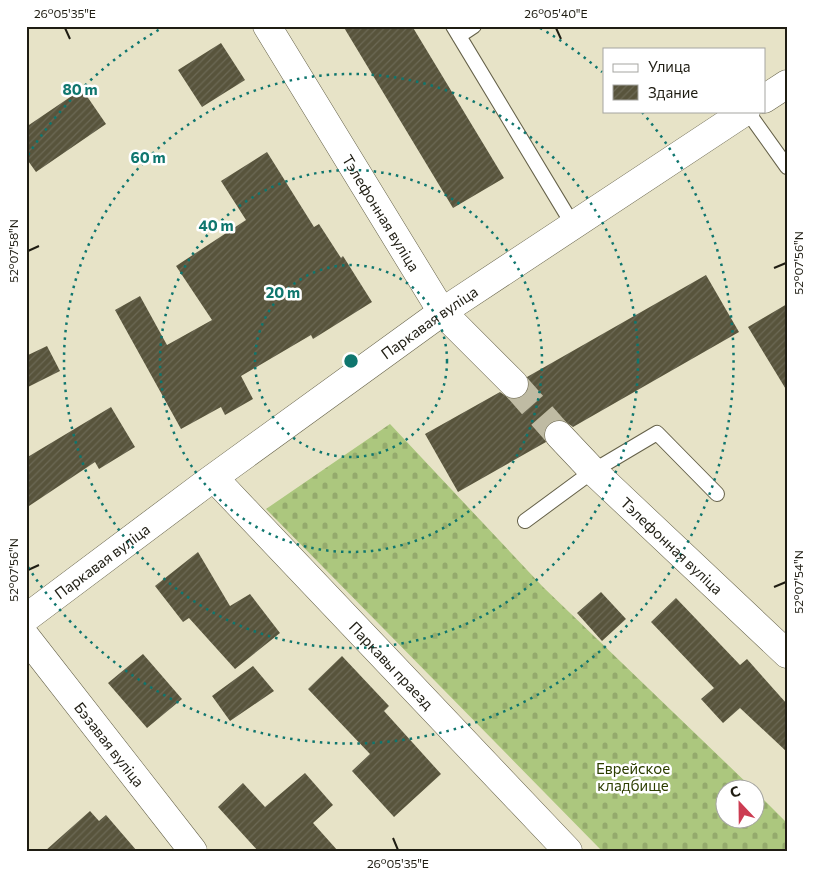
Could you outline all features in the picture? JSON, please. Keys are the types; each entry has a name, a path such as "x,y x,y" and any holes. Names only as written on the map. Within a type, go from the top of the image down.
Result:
{"street":[{"name":"Тэлефонная вуліца","path":"267,26 442,312 514,384"},
{"path":"766,98 787,84"},
{"name":"Паркавая вуліца","path":"26,618 442,312 745,112"},
{"name":"Тэлефонная вуліца","path":"559,435 594,471 787,654"},
{"name":"Паркавы праезд","path":"214,478 568,851"},
{"name":"Бэзавая вуліца","path":"26,637 193,851"}],"lane":[{"path":"474,26 456,31 573,225"},
{"path":"748,112 787,167"},
{"path":"524,520 594,471 657,432 717,494"}],"green space":[{"name":"Еврейское кладбище","path":"390,424 543,587 744,780 716,780 716,830 766,830 766,802 787,823 787,851 602,851 266,509"}],"building":[{"path":"343,26 412,26 504,178 453,208"},
{"path":"221,43 245,80 202,107 178,70"},
{"path":"82,89 106,124 36,172 26,158 26,127"},
{"path":"267,152 314,227 319,224 341,258 343,256 372,302 313,339 311,335 241,376 253,399 225,415 221,407 181,429 115,310 140,296 167,345 212,320 176,266 246,220 221,181"},
{"path":"706,275 739,332 573,427 563,420 549,423 544,431 546,442 458,492 425,434 500,392 510,399 518,399 525,395 529,388 527,377"},
{"path":"787,304 787,391 748,327"},
{"path":"47,346 60,371 26,388 26,356"},
{"path":"111,407 135,447 99,469 95,462 26,508 26,458"},
{"path":"198,552 230,606 250,594 280,633 235,669 189,618 183,622 155,586"},
{"path":"601,592 626,619 602,641 577,613"},
{"path":"676,598 740,665 747,659 787,704 787,752 740,708 723,723 701,699 714,688 651,622"},
{"path":"143,654 182,699 147,728 108,683"},
{"path":"342,656 389,706 384,711 441,774 394,817 352,771 370,754 308,689"},
{"path":"253,666 274,691 230,721 212,696"},
{"path":"305,773 333,805 313,823 338,851 258,851 218,807 243,783 265,807"},
{"path":"90,811 99,821 106,815 137,851 45,851"}],"tunnel":[{"path":"514,384 559,435"}]}
